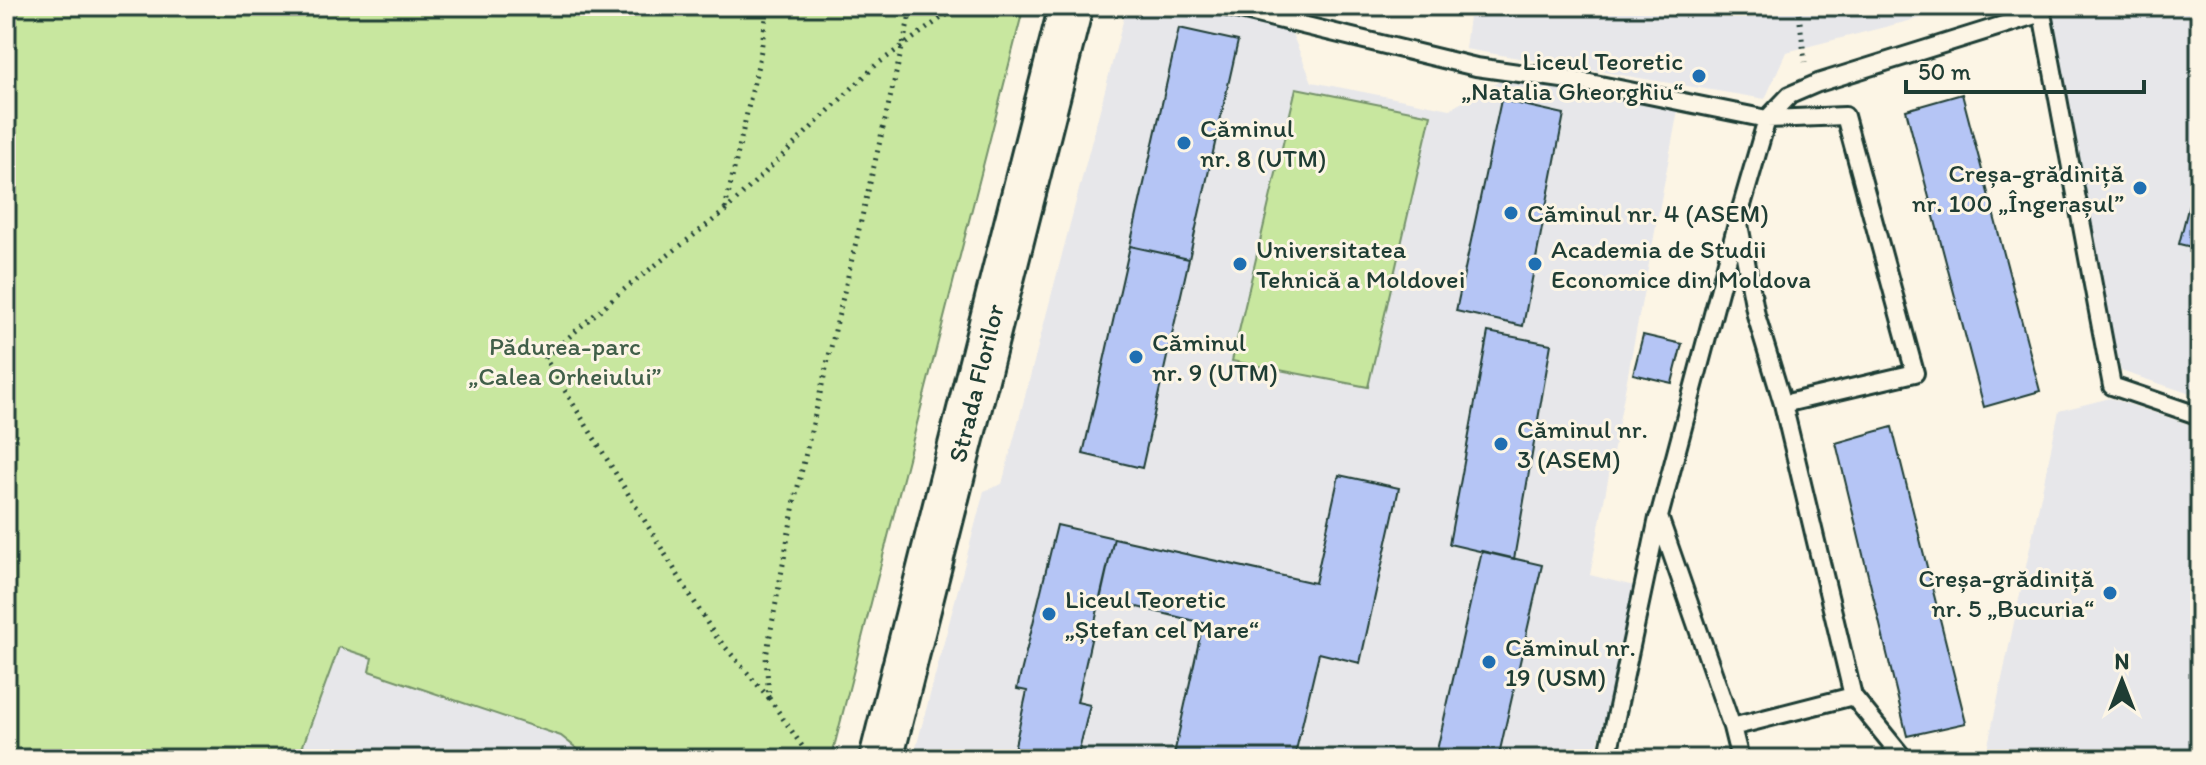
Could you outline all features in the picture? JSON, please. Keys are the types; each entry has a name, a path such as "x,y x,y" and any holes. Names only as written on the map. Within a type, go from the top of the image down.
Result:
{"main road":[{"name":"Strada Florilor","path":"881,759 1071,6"}],"lane":[{"path":"1224,6 1476,67 1590,83 1767,119 1845,116 1915,373 1783,404"},
{"path":"1603,759 1609,750 1659,517 1738,219 1767,119 1790,95 2041,9 2112,386 2200,416"},
{"path":"1738,219 1756,315 1783,404 1853,696 1904,759"},
{"path":"1659,517 1732,727 1740,759"},
{"path":"1732,727 1853,696"}],"path":[{"path":"6,22 14,6"},
{"path":"725,211 760,56 768,6"},
{"path":"769,698 766,657 795,499 912,6"},
{"path":"811,759 769,698 714,634 545,358 617,295 725,211 876,65 944,16 974,6"},
{"path":"1798,6 1808,87"}],"shaded area":[{"path":"1127,6 1230,6 1286,19 1312,82 1450,109 1504,79 1678,110 1590,575 1638,587 1595,756 1590,759 913,759 984,491 1002,484"},
{"name":"Liceul Teoretic „Natalia Gheorghiu“","path":"1426,6 1968,6 1786,52 1765,99 1465,49 1469,16"},
{"name":"Creșa-grădiniță nr. 100 „Îngerașul”","path":"2037,6 2200,6 2200,397 2121,371"},
{"name":"Creșa-grădiniță nr. 5 „Bucuria“","path":"2110,398 2200,428 2200,759 1985,759 2059,411"},
{"path":"338,647 372,658 369,672 561,736 590,759 298,759"}],"green space":[{"name":"Pădurea-parc „Calea Orheiului”","path":"6,6 1024,6 831,759 590,759 561,736 369,671 372,658 339,647 298,759 6,759"},
{"path":"1296,88 1431,115 1368,387 1232,361"}],"building":[{"name":"Căminul nr. 8 (UTM)","path":"1179,28 1238,41 1189,259 1130,246"},
{"path":"1962,94 2040,391 1984,407 1906,110"},
{"name":"Căminul nr. 4 (ASEM)","path":"1501,100 1564,114 1523,326 1456,311"},
{"path":"2200,161 2200,249 2179,244"},
{"name":"Căminul nr. 9 (UTM)","path":"1130,246 1189,259 1142,468 1083,454"},
{"name":"Căminul nr. 3 (ASEM)","path":"1488,332 1551,344 1514,559 1449,544"},
{"path":"1643,335 1682,344 1672,383 1633,374"},
{"path":"1892,427 1966,723 1907,736 1836,443"},
{"path":"1339,475 1399,488 1360,663 1319,653 1294,759 1173,759 1203,623 1100,598 1114,538 1315,583"},
{"path":"1057,525 1114,538 1077,702 1090,705 1077,759 1012,759 1027,691 1017,689"},
{"name":"Căminul nr. 19 (USM)","path":"1482,551 1542,565 1498,759 1435,759"}],"place":[{"name":"Liceul Teoretic „Natalia Gheorghiu“","path":"1699,76"},
{"name":"Căminul nr. 8 (UTM)","path":"1184,143"},
{"name":"Creșa-grădiniță nr. 100 „Îngerașul”","path":"2140,188"},
{"name":"Căminul nr. 4 (ASEM)","path":"1511,213"},
{"name":"Universitatea Tehnică a Moldovei","path":"1240,264"},
{"name":"Academia de Studii Economice din Moldova","path":"1535,264"},
{"name":"Căminul nr. 9 (UTM)","path":"1136,357"},
{"name":"Căminul nr. 3 (ASEM)","path":"1501,444"},
{"name":"Creșa-grădiniță nr. 5 „Bucuria“","path":"2110,593"},
{"name":"Liceul Teoretic „Ștefan cel Mare“","path":"1049,614"},
{"name":"Căminul nr. 19 (USM)","path":"1489,662"}]}
